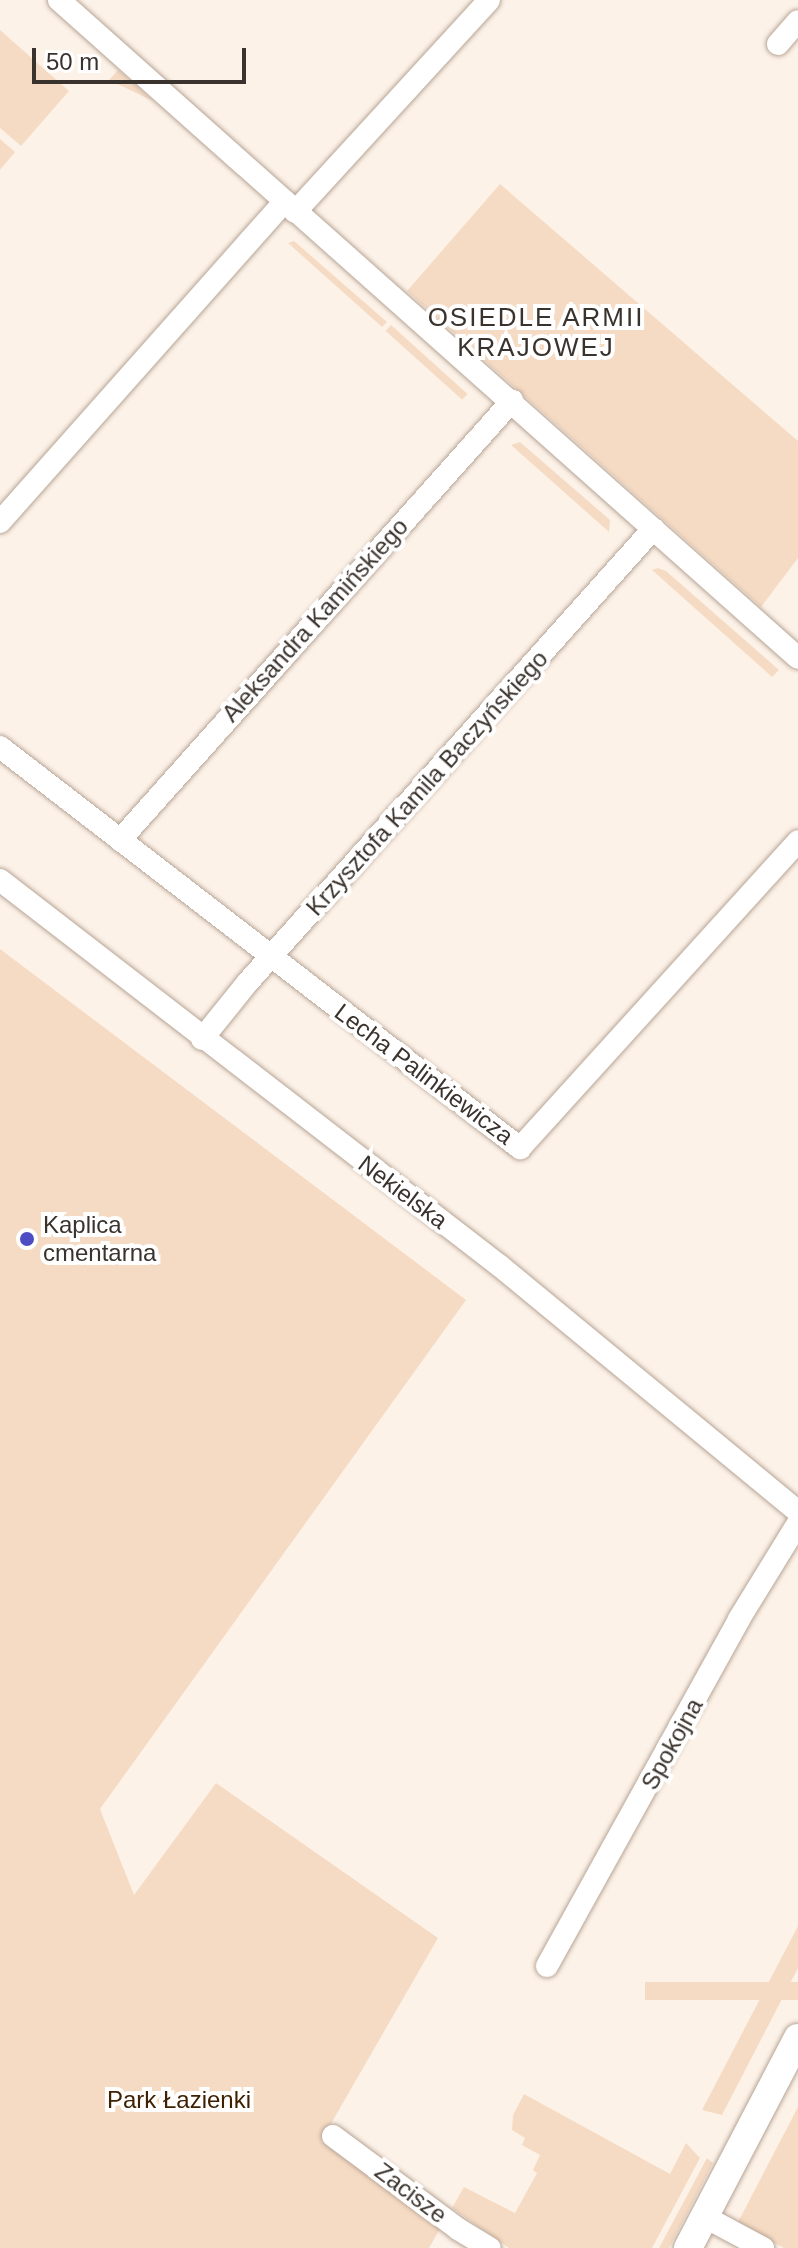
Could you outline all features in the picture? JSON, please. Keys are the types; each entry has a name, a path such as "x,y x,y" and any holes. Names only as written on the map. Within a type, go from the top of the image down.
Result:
{"street":[{"path":"59,0 798,658"},
{"path":"0,522 290,206 489,0"},
{"path":"778,44 798,21"},
{"name":"Aleksandra Kamińskiego","path":"120,840 512,401"},
{"name":"Krzysztofa Kamila Baczyńskiego","path":"202,1039 272,956 653,529"},
{"name":"Lecha Palinkiewicza","path":"0,747 520,1148 798,841"},
{"name":"Nekielska","path":"0,880 202,1039 500,1266 798,1512"},
{"name":"Spokojna","path":"547,1966 739,1619 798,1523"},
{"path":"688,2248 798,2038"},
{"name":"Zacisze","path":"333,2136 458,2229 490,2248"},
{"path":"705,2217 763,2248"}],"green space":[{"path":"0,30 69,91 21,146 0,128"},
{"path":"118,70 153,101 109,80"},
{"path":"0,139 15,152 0,170"},
{"path":"500,184 798,441 798,558 761,607 407,291"},
{"path":"294,241 387,322 382,327 288,243"},
{"path":"391,325 468,394 462,400 386,331"},
{"path":"520,442 610,520 609,532 511,445"},
{"path":"658,568 666,571 779,670 772,677 652,570"},
{"name":"Park Łazienki","path":"0,949 466,1300 100,1809 134,1895 216,1783 438,1938 321,2141 440,2229 429,2248 0,2248"},
{"path":"798,1926 798,1968 722,2115 702,2110"},
{"path":"645,1982 798,1982 798,2000 645,2000"},
{"path":"524,2094 670,2174 686,2143 700,2158 652,2248 509,2248 452,2208 464,2187 515,2213 537,2173 533,2170 540,2155 522,2145 525,2138 512,2130 513,2115"},
{"path":"798,2107 798,2248 784,2248 737,2224"},
{"path":"707,2158 713,2163 669,2248 659,2248"}],"place":[{"name":"Kaplica cmentarna","path":"27,1239"}],"district":[{"name":"OSIEDLE ARMII KRAJOWEJ","path":"536,333"}]}
